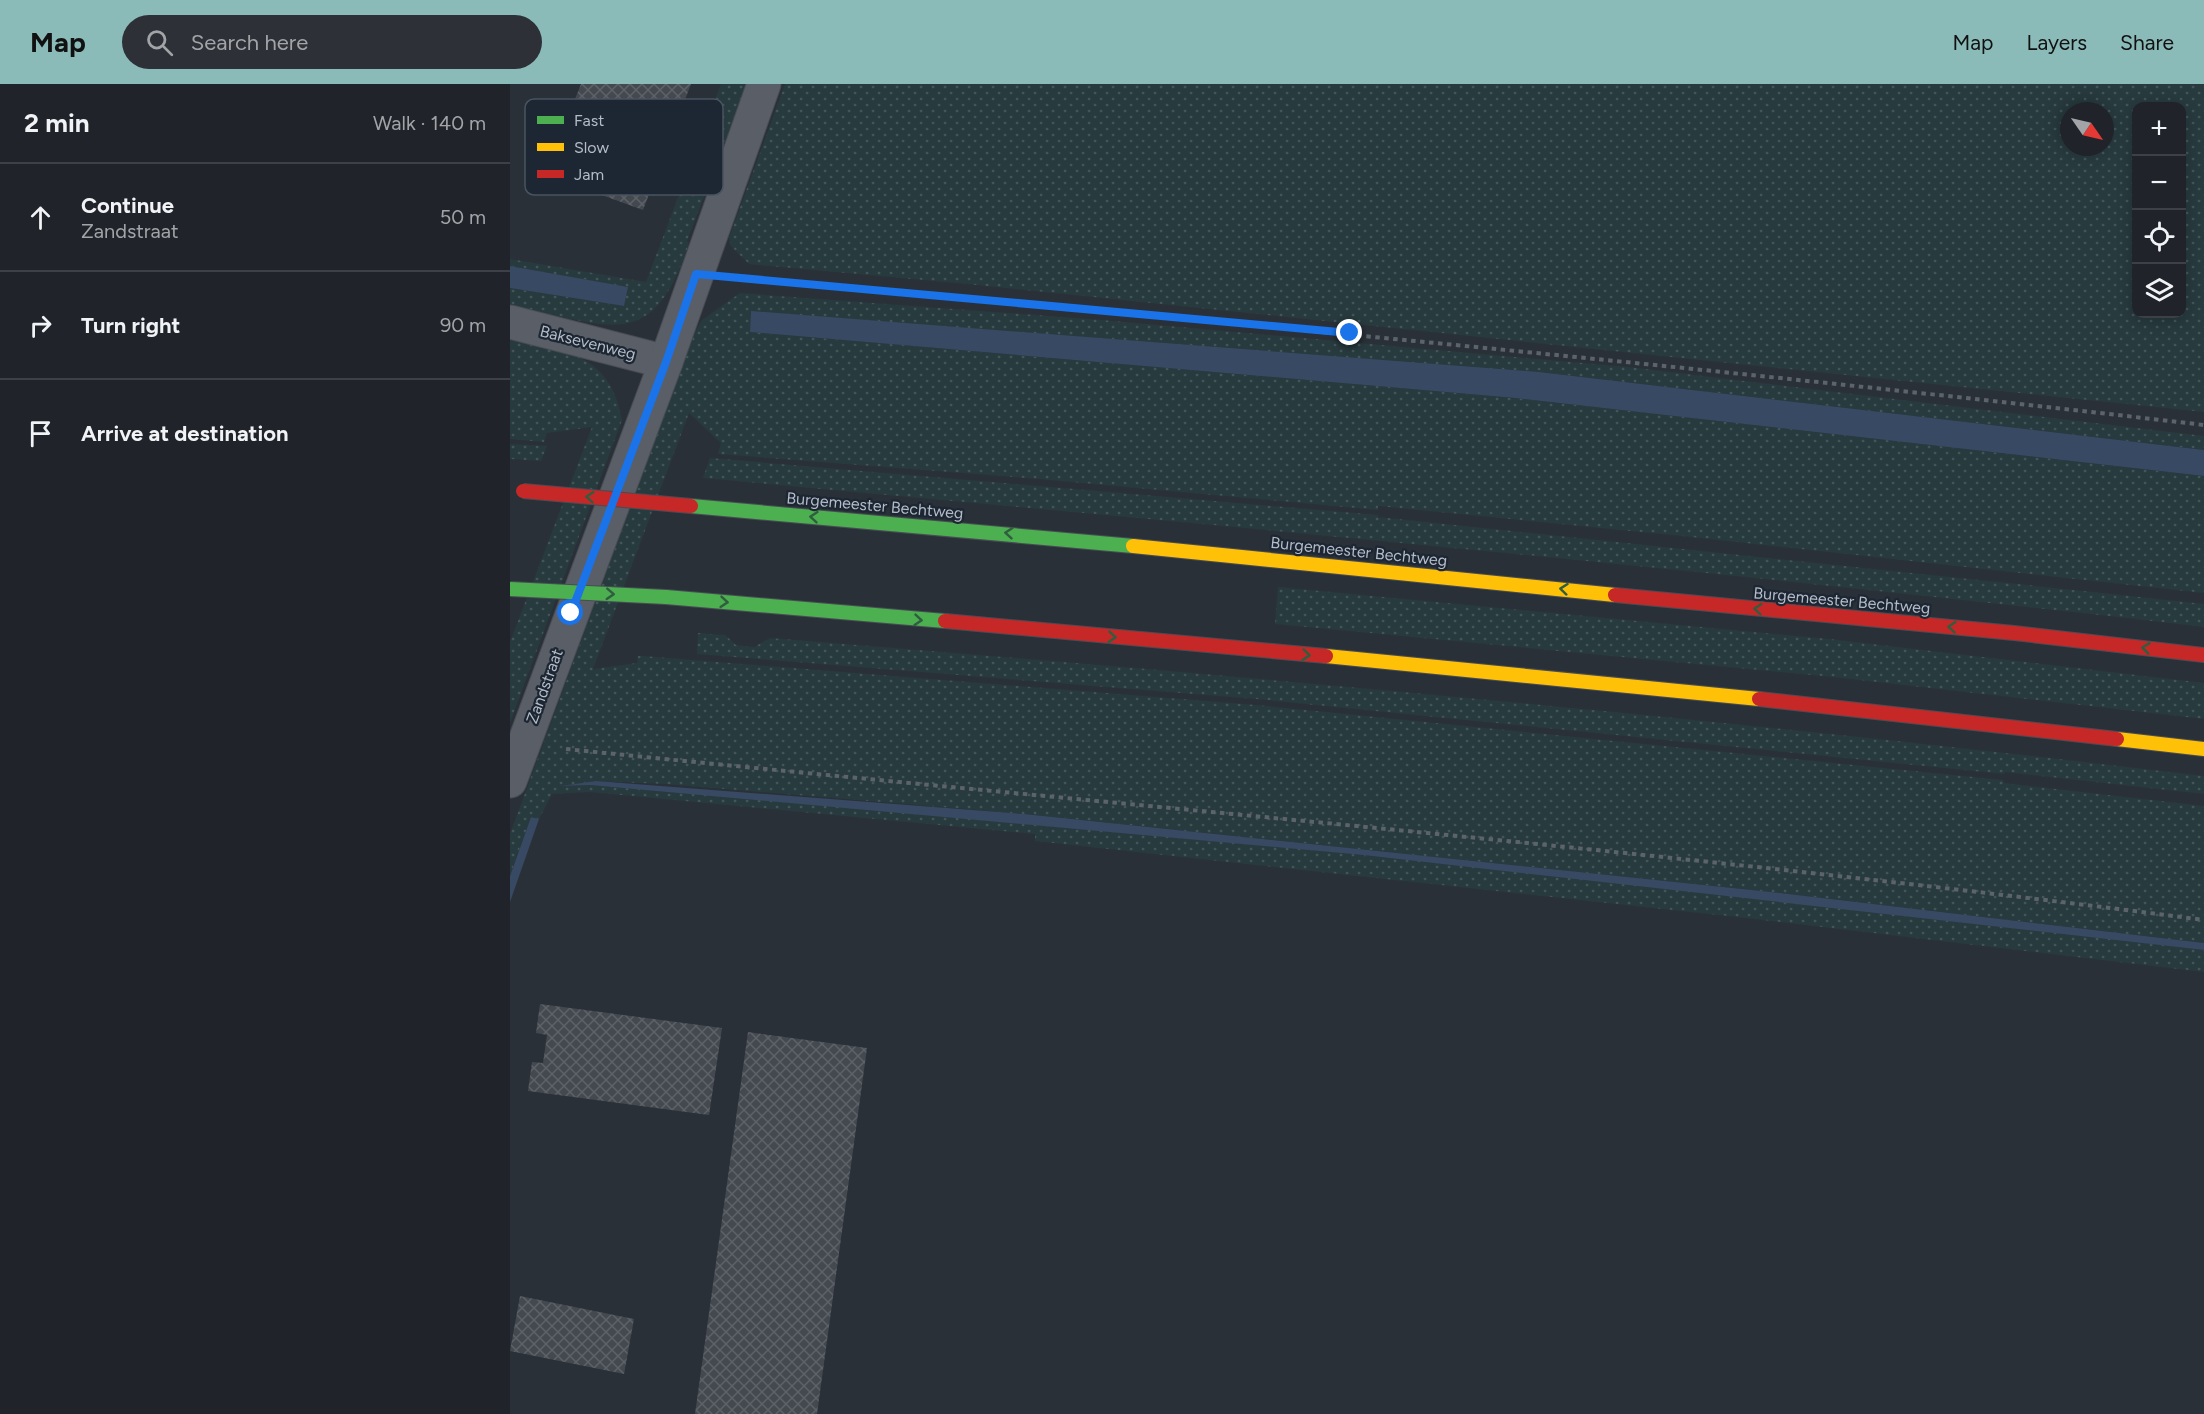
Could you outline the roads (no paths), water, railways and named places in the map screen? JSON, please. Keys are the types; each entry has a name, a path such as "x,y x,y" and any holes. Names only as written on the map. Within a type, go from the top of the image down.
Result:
{"main road":[{"name":"Burgemeester Bechtweg","path":"517,490 1238,554 1688,603 2014,633 2204,655"},
{"path":"510,589 666,597 1261,650 2012,725 2204,749"}],"street":[{"name":"Zandstraat","path":"510,781 666,362 764,84"},
{"name":"Baksevenweg","path":"510,322 666,362"}],"water":[{"path":"510,266 628,287 624,306 510,288"},
{"path":"751,311 1539,372 2204,450 2204,476 1515,398 750,332"},
{"path":"596,781 1024,814 1771,892 2204,943 2204,950 1363,855 590,785 560,786"},
{"path":"531,817 539,819 510,902 510,876"}]}
